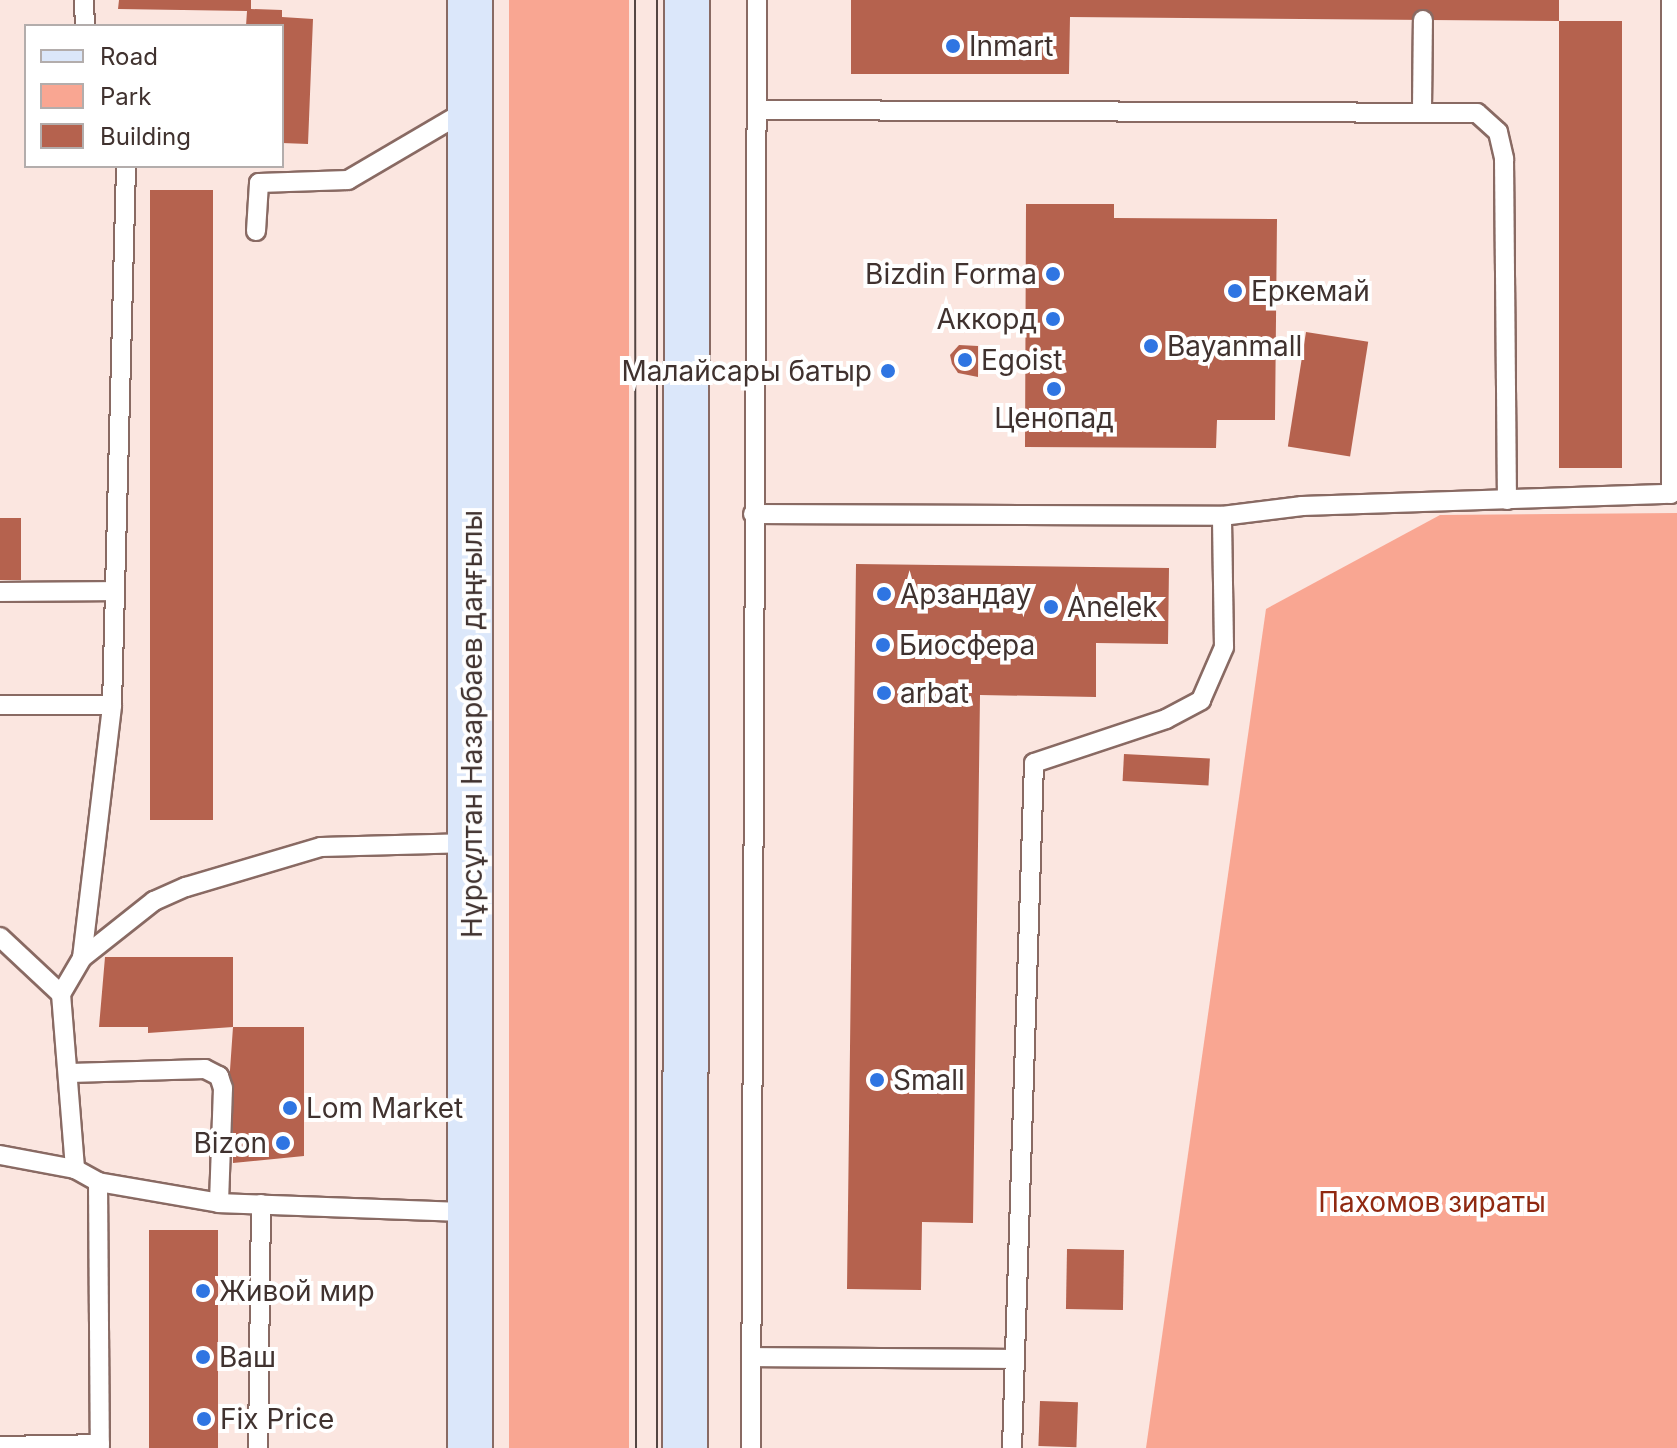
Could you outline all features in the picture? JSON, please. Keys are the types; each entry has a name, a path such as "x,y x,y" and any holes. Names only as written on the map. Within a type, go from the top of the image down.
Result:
{"main road":[{"name":"Нұрсұлтан Назарбаев даңғылы","path":"470,0 471,843 467,1212 470,1448"},
{"path":"685,1448 687,0"}],"lane":[{"path":"84,0 85,24"},
{"path":"751,1448 757,0"},
{"path":"753,514 1222,516 1302,506 1671,494 1671,0"},
{"path":"1422,109 1423,20"},
{"path":"256,231 259,183 348,180 471,108"},
{"path":"758,110 1422,109 1477,113 1498,132 1504,159 1507,500"},
{"path":"82,958 112,705 126,168"},
{"path":"1012,1448 1011,1359 1034,763 1166,719 1201,700 1224,647 1222,516"},
{"path":"0,592 115,591"},
{"path":"0,705 112,705"},
{"path":"75,1169 70,1073 61,994 82,958 154,901 236,871 348,843 471,843"},
{"path":"0,937 61,994"},
{"path":"70,1073 205,1069 219,1076 223,1088 219,1203"},
{"path":"0,1155 75,1169 98,1182 219,1203 467,1212"},
{"path":"0,1446 100,1446 98,1182"},
{"path":"258,1448 261,1204"},
{"path":"751,1357 1011,1359"}],"green space":[{"path":"509,0 629,0 629,1448 509,1448"},
{"name":"Пахомов зираты","path":"1677,513 1677,1448 1146,1448 1266,609 1440,515"}],"building":[{"path":"119,0 251,0 251,9 282,10 282,17 313,19 308,144 284,143 284,24 246,24 247,11 118,9"},
{"path":"851,0 1559,0 1559,21 1070,17 1069,74 851,74"},
{"path":"1559,21 1622,21 1622,468 1559,468"},
{"path":"150,190 213,190 213,820 150,820"},
{"name":"Bayanmall","path":"1026,204 1114,204 1114,218 1277,219 1275,420 1217,420 1216,448 1025,447"},
{"path":"1306,332 1368,342 1350,456 1288,447"},
{"path":"959,345 978,346 978,377 958,373 952,364 950,355"},
{"path":"0,518 21,518 21,580 0,580"},
{"path":"856,564 1169,568 1168,644 1096,643 1096,697 980,695 973,1223 922,1222 921,1290 847,1289"},
{"path":"1124,754 1210,759 1208,785 1123,781"},
{"path":"105,957 233,957 233,1027 148,1033 148,1027 99,1027"},
{"path":"233,1027 304,1027 304,1156 233,1163 233,1113 227,1113"},
{"path":"149,1230 218,1230 218,1448 149,1448"},
{"path":"1067,1249 1124,1250 1123,1310 1066,1309"},
{"path":"1040,1401 1078,1402 1076,1447 1038,1446"}],"tram line":[{"path":"635,0 636,1448"},
{"path":"657,0 657,1448"}],"place":[{"name":"Inmart","path":"953,46"},
{"name":"Bizdin Forma","path":"1053,274"},
{"name":"Еркемай","path":"1235,291"},
{"name":"Аккорд","path":"1053,319"},
{"name":"Bayanmall","path":"1151,346"},
{"name":"Egoist","path":"965,360"},
{"name":"Малайсары батыр","path":"888,371"},
{"name":"Ценопад","path":"1054,389"},
{"name":"Арзандау","path":"884,594"},
{"name":"Anelek","path":"1051,607"},
{"name":"Биосфера","path":"883,645"},
{"name":"arbat","path":"884,693"},
{"name":"Small","path":"877,1080"},
{"name":"Lom Market","path":"290,1108"},
{"name":"Bizon","path":"283,1143"},
{"name":"Живой мир","path":"203,1291"},
{"name":"Ваш","path":"203,1357"},
{"name":"Fix Price","path":"204,1419"}]}
